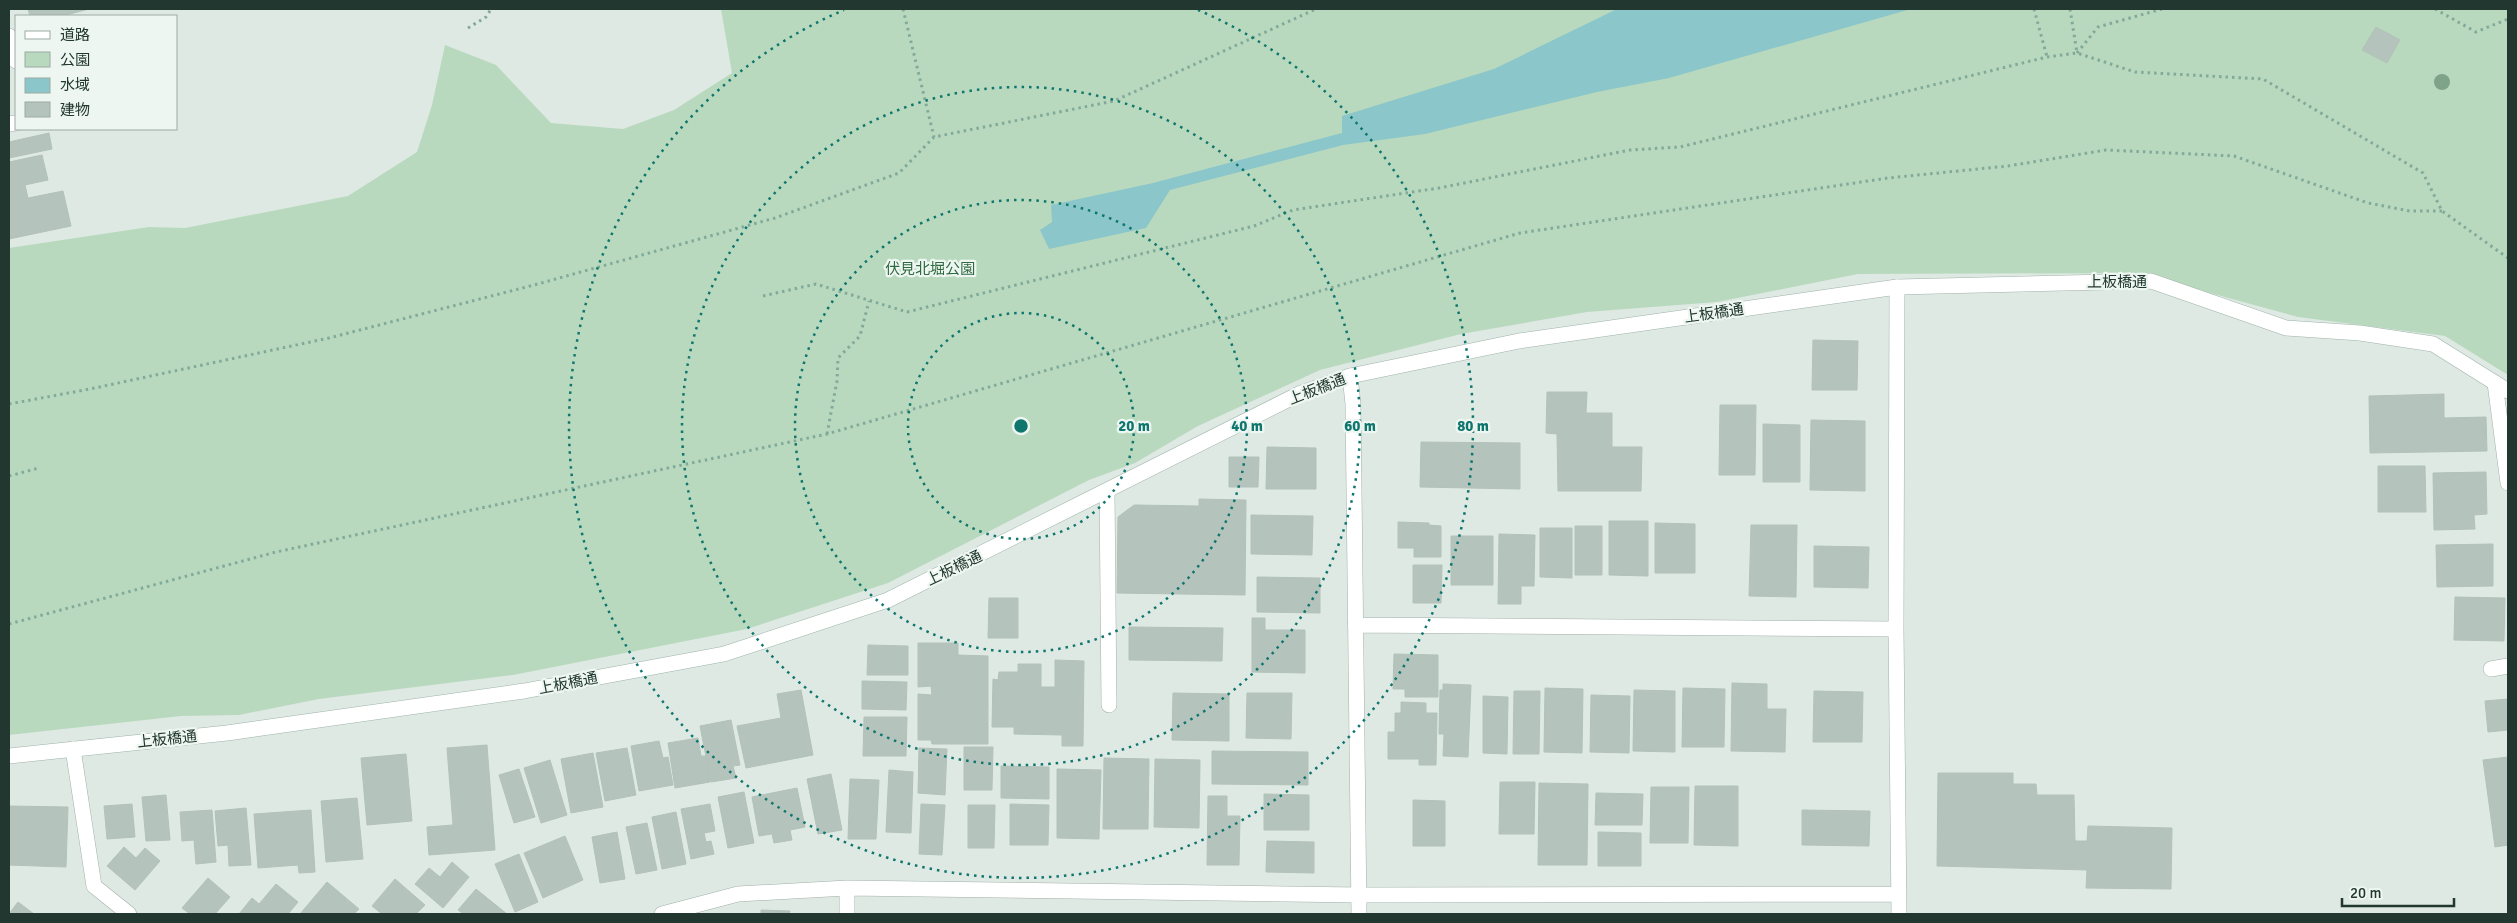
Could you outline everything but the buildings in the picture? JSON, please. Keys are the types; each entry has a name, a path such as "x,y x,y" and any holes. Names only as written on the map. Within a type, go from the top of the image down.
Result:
{"street":[{"path":"9,36 15,57"},
{"name":"上板橋通","path":"9,756 227,733 524,691 724,654 888,600 1301,393 1350,376 1519,341 1897,287 2151,281 2286,328 2360,334 2433,344 2502,387"},
{"path":"1897,287 1896,629 1899,914"},
{"path":"1350,376 1353,404 1359,914"},
{"path":"2502,387 2508,483"},
{"path":"1106,492 1109,705"},
{"path":"1355,625 1896,629"},
{"path":"2491,669 2508,666"},
{"path":"73,749 94,886 129,914"},
{"path":"662,914 738,894 847,888 1359,895 1899,894"},
{"path":"847,888 847,914"}],"path":[{"path":"468,28 486,17 491,9"},
{"path":"903,9 934,137"},
{"path":"9,404 90,389 329,338 534,285 775,218 899,172 934,137 1114,101 1316,9"},
{"path":"2034,9 2047,57"},
{"path":"2070,9 2077,53"},
{"path":"2077,53 2098,27 2162,9"},
{"path":"2435,9 2476,32 2508,18"},
{"path":"763,296 816,284 907,312 1254,226 1293,210 1439,188 1630,150 1680,147 2047,57 2077,53 2135,72 2263,78 2423,174 2442,211 2508,258"},
{"path":"9,624 276,552 827,434 1520,233 1888,178 2008,166 2106,150 2234,156 2368,203 2410,212 2442,211"},
{"path":"827,434 837,381 838,358 860,336 869,301"},
{"path":"9,476 39,468"}],"green space":[{"name":"伏見北堀公園","path":"721,9 2508,9 2508,375 2445,336 2298,317 2137,273 1858,274 1717,302 1587,312 1461,334 1320,370 1198,426 1135,463 1089,480 888,583 747,629 513,675 319,699 239,715 181,716 9,735 9,248 149,227 185,228 348,196 417,152 432,105 445,45 496,65 551,123 623,129 674,110 732,73"}],"water":[{"path":"1617,9 1911,9 1669,78 1597,92 1425,134 1343,145 1170,190 1146,228 1049,249 1040,230 1052,222 1051,205 1153,183 1342,133 1342,116 1494,69"}]}
